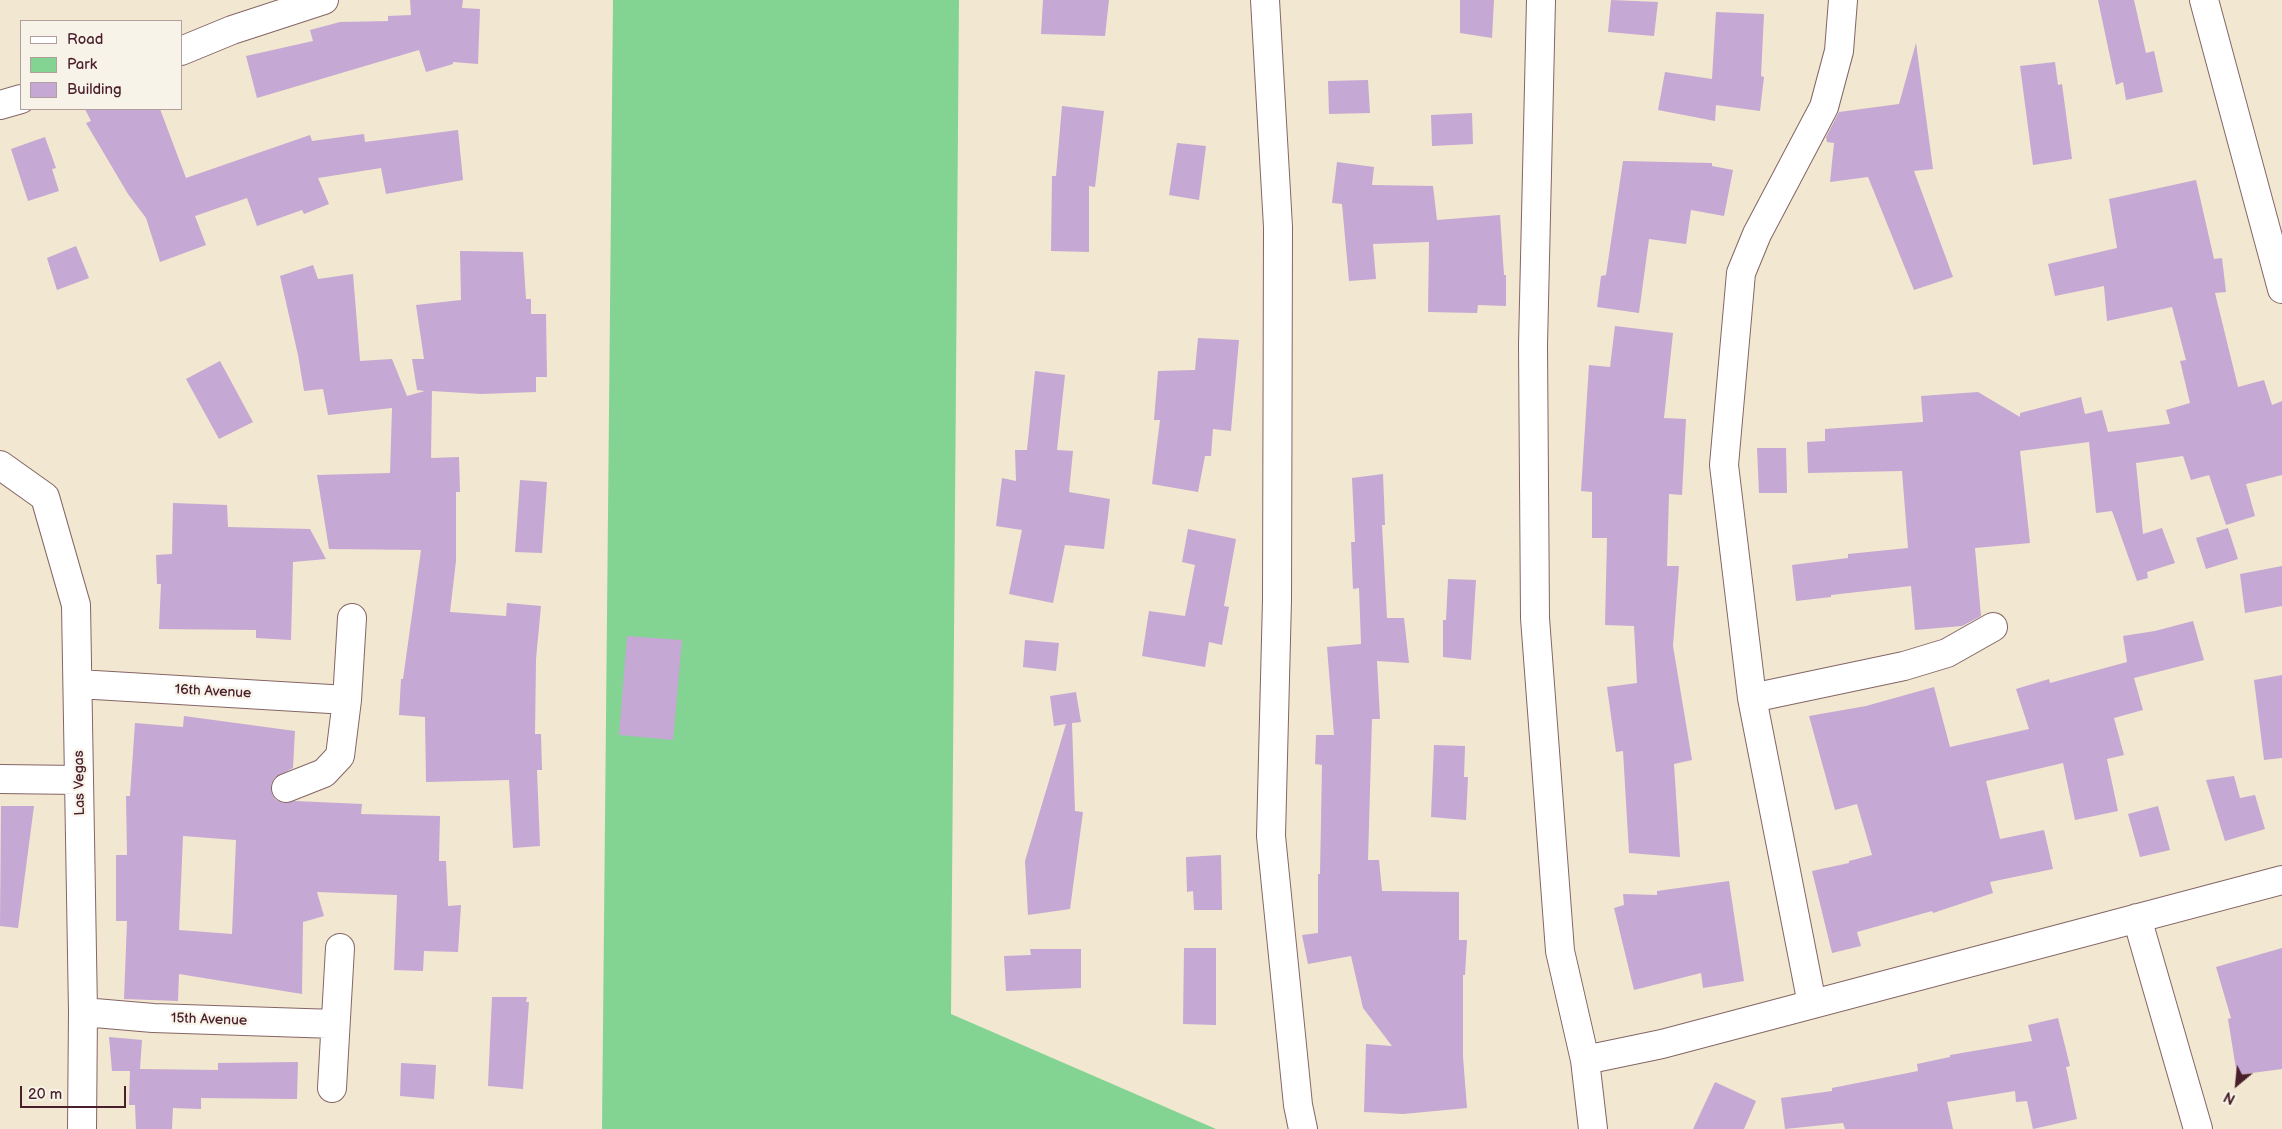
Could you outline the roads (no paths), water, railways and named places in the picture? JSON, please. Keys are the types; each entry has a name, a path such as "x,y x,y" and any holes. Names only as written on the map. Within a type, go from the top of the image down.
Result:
{"street":[{"path":"182,51 232,30 324,0"},
{"path":"1265,0 1278,226 1277,600 1270,836 1302,1129"},
{"path":"1541,0 1533,345 1535,618 1560,951 1585,1060 1593,1129"},
{"path":"1812,1004 1752,698 1724,465 1741,273 1758,234 1824,107 1839,51 1843,0"},
{"path":"2204,0 2282,289"},
{"path":"0,105 20,99"},
{"name":"Las Vegas","path":"0,464 45,497 76,605 83,1012 82,1129"},
{"path":"286,788 324,773 340,756 344,738 352,618"},
{"path":"1752,698 1904,666 1947,653 1993,627"},
{"name":"16th Avenue","path":"78,684 347,700"},
{"path":"0,779 79,780"},
{"path":"1585,1060 1662,1044 2282,880"},
{"path":"2137,918 2198,1129"},
{"path":"332,1088 340,948"},
{"name":"15th Avenue","path":"83,1012 153,1018 335,1024"}]}
